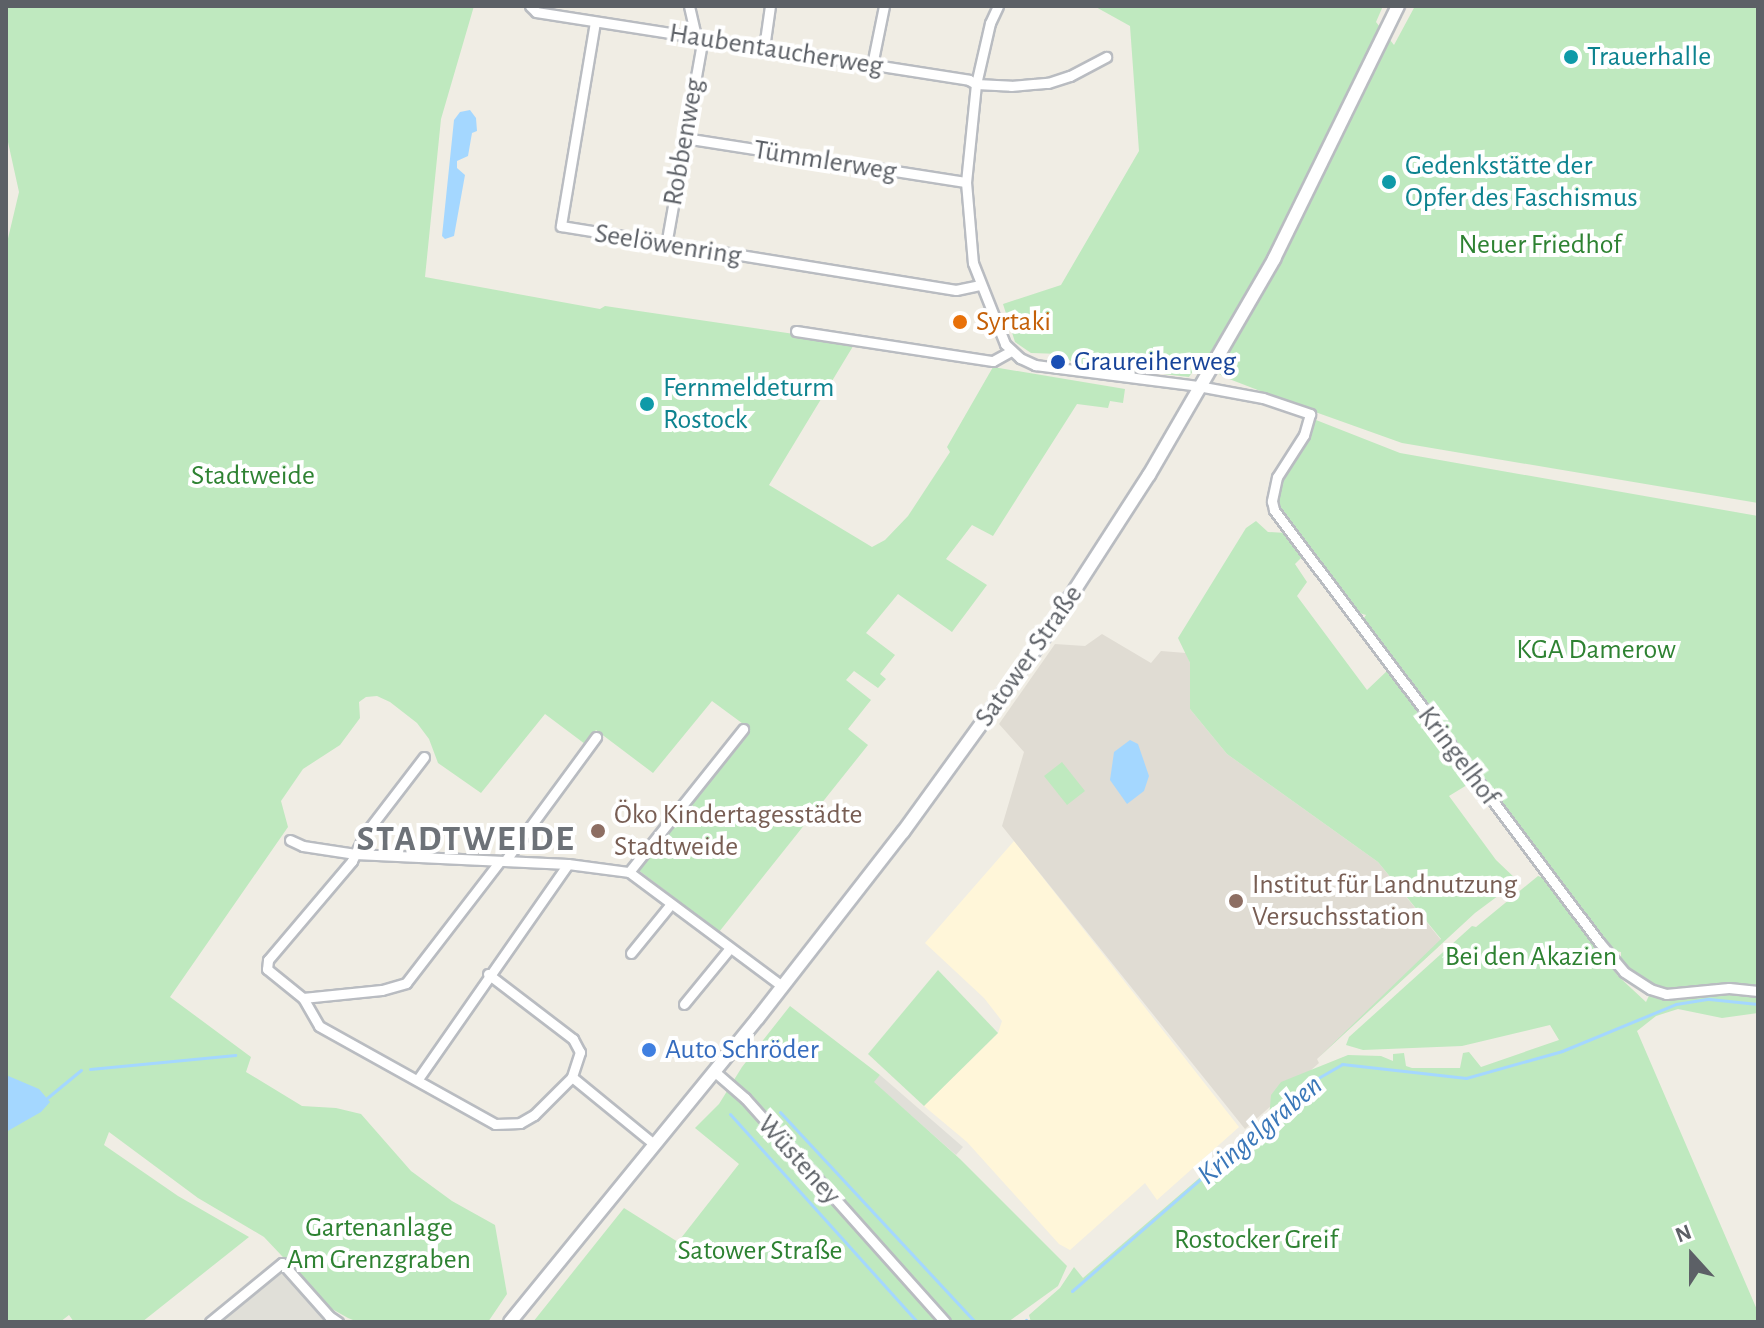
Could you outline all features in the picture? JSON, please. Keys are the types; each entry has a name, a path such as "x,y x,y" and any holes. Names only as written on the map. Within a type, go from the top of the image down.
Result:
{"main road":[{"name":"Satower Straße","path":"510,1322 715,1072 903,832 1033,653 1152,470 1274,259 1398,6"}],"street":[{"name":"Haubentaucherweg","path":"530,6 536,12 976,84 1011,86 1048,83 1070,76 1106,57"},
{"path":"689,6 699,38"},
{"path":"764,48 770,6"},
{"path":"872,65 884,6"},
{"path":"998,6 990,23 976,84 966,182 970,248 980,285 1000,335 1011,351 1035,365 1198,386"},
{"name":"Seelöwenring","path":"595,22 561,226 956,290 980,285"},
{"name":"Robbenweg","path":"666,245 699,38"},
{"name":"Tümmlerweg","path":"684,138 966,182"},
{"path":"796,331 993,361 1011,351"},
{"name":"Kringelhof","path":"1198,386 1263,398 1310,414 1304,435 1277,477 1272,501 1274,510 1624,972 1650,989 1666,994 1729,988 1758,991"},
{"path":"629,872 743,729"},
{"path":"303,998 382,990 406,983 596,737"},
{"path":"424,757 365,834 355,854 268,960 271,975 303,998 319,1026 366,1055 418,1079 495,1124 505,1125 534,1115 572,1077 580,1048 488,974"},
{"path":"290,840 303,846 355,854 568,864 629,872 782,986"},
{"path":"418,1079 488,974 568,864"},
{"path":"631,953 671,904"},
{"path":"684,1004 730,948"},
{"name":"Wüsteney","path":"715,1072 745,1098 945,1322"},
{"path":"572,1077 654,1144"},
{"path":"210,1322 282,1263 338,1322"}],"shaded area":[{"name":"Institut für Landnutzung Versuchsstation","path":"1102,634 1151,663 1161,651 1186,653 1190,663 1190,709 1227,754 1378,862 1441,940 1438,947 1317,1059 1319,1063 1245,1129 1002,826 1024,752 999,724 1055,644 1085,646"},
{"path":"1014,841 1239,1127 1157,1200 1145,1183 1070,1250 1059,1244 967,1142 924,1106 998,1033 1002,1021 984,998 925,943"},
{"path":"880,1075 963,1147 956,1155 873,1082"},
{"path":"283,1272 326,1322 221,1322"}],"green space":[{"name":"Stadtweide","path":"6,6 474,6 441,119 425,277 600,309 605,306 855,343 769,485 872,547 885,540 908,516 950,452 947,447 993,367 1125,389 1123,403 1110,401 1108,408 1077,404 993,536 972,525 946,559 987,585 952,632 898,594 866,633 895,655 880,674 886,679 878,688 854,671 846,680 871,700 848,729 868,745 719,932 637,869 750,729 712,701 653,773 596,730 585,744 545,714 481,793 438,763 429,739 417,723 390,702 377,696 366,697 359,702 360,718 340,745 303,769 281,801 288,827 170,997 251,1057 246,1072 302,1106 336,1108 361,1114 411,1171 452,1201 495,1225 507,1294 488,1322 358,1322 348,1318 332,1309 264,1237 198,1198 109,1132 104,1145 178,1196 249,1237 142,1322 74,1322 69,1315 60,1322 6,1322 6,247 19,192 6,133"},
{"name":"Neuer Friedhof","path":"1094,6 1383,6 1376,22 1394,45 1415,6 1758,6 1758,503 1402,443 1224,377 1199,362 1189,377 1112,368 1112,354 1105,353 1103,368 1079,367 1061,354 1031,353 1015,342 1003,304 1061,285 1139,151 1130,26"},
{"path":"1316,420 1400,453 1758,516 1758,1013 1722,1018 1678,1009 1656,1016 1637,1031 1758,1312 1758,1322 1031,1322 1029,1315 1060,1288 1074,1267 1083,1278 1269,1118 1271,1095 1281,1082 1348,1055 1381,1056 1393,1061 1393,1054 1404,1053 1406,1066 1412,1068 1460,1068 1463,1053 1469,1052 1481,1067 1559,1040 1550,1025 1462,1046 1363,1050 1346,1045 1349,1037 1472,926 1476,927 1538,876 1544,878 1618,976 1646,1002 1654,985 1637,977 1621,961 1621,952 1614,951 1591,925 1477,773 1478,762 1470,762 1378,644 1362,621 1366,615 1356,612 1330,579 1328,570 1282,516 1277,498 1282,474"},
{"path":"1256,521 1268,532 1286,533 1303,556 1295,564 1307,582 1297,596 1367,690 1388,670 1461,766 1457,770 1467,785 1449,796 1496,860 1518,881 1475,913 1318,1058 1441,939 1378,862 1227,754 1190,709 1190,663 1178,638 1246,528"},
{"path":"1062,762 1085,791 1067,805 1044,776"},
{"path":"938,970 998,1033 924,1106 868,1054"},
{"path":"790,1006 880,1075 874,1082 960,1159 1067,1266 1058,1286 1008,1322 533,1322 624,1208 678,1242 739,1164 695,1128 719,1104 742,1067"}],"water":[{"path":"470,110 476,118 477,131 472,133 468,156 457,161 457,168 465,175 454,236 445,239 442,236 454,120 460,112"},
{"path":"1130,740 1138,744 1149,776 1144,791 1127,804 1110,780 1114,752"},
{"path":"6,1075 39,1089 50,1102 41,1112 6,1132"}],"waterway":[{"name":"Kringelgraben","path":"1072,1291 1313,1081 1342,1064 1466,1078 1562,1051 1676,1004 1709,999 1758,1004"},
{"path":"90,1069 235,1055"},
{"path":"47,1098 81,1070"},
{"path":"780,1112 975,1322"},
{"path":"730,1114 917,1322"}],"place":[{"name":"Trauerhalle","path":"1571,57"},
{"name":"Gedenkstätte der Opfer des Faschismus","path":"1389,182"},
{"name":"Syrtaki","path":"960,322"},
{"name":"Graureiherweg","path":"1058,362"},
{"name":"Fernmeldeturm Rostock","path":"647,404"},
{"name":"Öko Kindertagesstädte Stadtweide","path":"598,831"},
{"name":"Institut für Landnutzung Versuchsstation","path":"1236,901"},
{"name":"Auto Schröder","path":"649,1050"}],"district":[{"name":"STADTWEIDE","path":"466,840"}],"park label":[{"name":"KGA Damerow","path":"1596,650"},
{"name":"Bei den Akazien","path":"1531,957"},
{"name":"Rostocker Greif","path":"1256,1240"},
{"name":"Gartenanlage Am Grenzgraben","path":"379,1244"}]}
